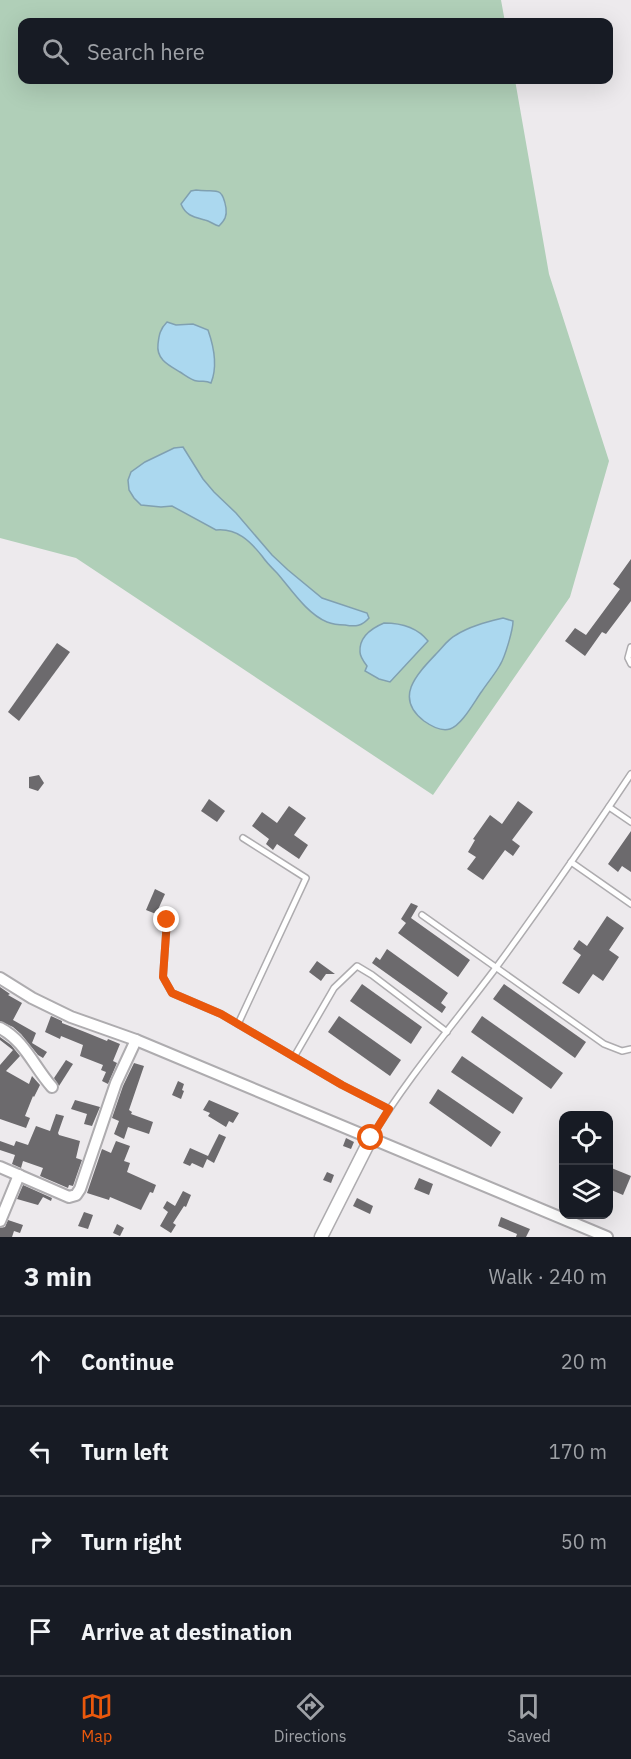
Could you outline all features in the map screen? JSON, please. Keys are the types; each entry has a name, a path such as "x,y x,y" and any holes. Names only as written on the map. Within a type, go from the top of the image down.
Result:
{"street":[{"path":"0,978 32,998 71,1017 136,1040 607,1237"},
{"path":"0,1028 12,1034 52,1087"},
{"path":"0,1167 69,1197 76,1195 116,1083 136,1040"},
{"path":"321,1237 371,1138"},
{"path":"0,1221 19,1175"}],"lane":[{"path":"631,647 628,658 631,664"},
{"path":"371,1138 389,1109 571,862 631,774"},
{"path":"609,807 631,822"},
{"path":"238,1024 306,878 243,838"},
{"path":"571,862 631,904"},
{"path":"422,915 604,1044 622,1051 631,1049"},
{"path":"167,920 163,977 172,993 221,1014 342,1085 389,1109"},
{"path":"294,1057 334,988 357,966 447,1032"}],"green space":[{"path":"0,0 501,0 504,18 18,18 18,84 516,84 549,274 609,461 570,597 433,795 76,558 0,538"}],"water":[{"path":"191,191 217,191 222,195 226,213 219,226 191,215 183,208 181,204"},
{"path":"167,322 176,325 193,324 208,330 214,356 211,383 190,379 161,358 158,349 159,338"},
{"path":"183,447 214,492 288,570 322,598 367,613 369,618 356,626 327,622 306,607 257,550 237,533 216,530 172,506 141,505 129,490 128,480 131,472 145,462 174,448"},
{"path":"503,618 513,621 504,656 496,672 463,718 447,730 436,728 424,721 410,704 409,695 421,670 453,637 473,627"},
{"path":"384,623 408,627 419,632 428,641 390,682 365,671 367,666 360,654 364,638 371,630"}],"building":[{"path":"631,559 631,601 606,634 602,632 585,656 565,641 575,628 586,635 620,589 613,584"},
{"path":"57,643 70,652 19,721 8,712"},
{"path":"39,775 44,783 38,791 29,788 29,777"},
{"path":"209,799 225,811 217,822 201,811"},
{"path":"518,801 533,812 512,840 520,846 513,856 505,850 483,880 467,869 476,857 468,852 475,840 473,839 490,815 502,824"},
{"path":"289,806 306,818 294,835 308,845 299,859 277,844 273,850 266,844 269,839 252,826 262,812 277,823"},
{"path":"631,831 631,872 622,866 618,872 608,864"},
{"path":"155,889 165,894 156,914 146,910"},
{"path":"411,903 418,906 411,918 470,960 458,977 398,933 406,923 401,919"},
{"path":"607,916 624,928 609,950 619,957 603,981 593,974 579,994 562,983 581,955 573,949 579,940 587,946"},
{"path":"387,949 448,993 441,1003 446,1007 442,1013 372,963 376,957 380,960"},
{"path":"317,961 335,974 326,974 321,981 309,972"},
{"path":"362,984 422,1027 411,1044 350,1001"},
{"path":"504,984 586,1042 575,1058 493,999"},
{"path":"0,987 22,1003 13,1020 36,1033 32,1043 47,1052 43,1058 13,1027 0,1021"},
{"path":"51,1016 62,1023 120,1044 113,1061 117,1063 108,1084 102,1081 106,1072 101,1070 103,1065 80,1056 83,1045 45,1032"},
{"path":"339,1016 401,1060 390,1076 328,1032"},
{"path":"482,1016 563,1073 551,1089 471,1032"},
{"path":"0,1037 20,1056 6,1071 29,1084 32,1076 40,1085 25,1116 30,1118 26,1128 0,1119 0,1065 13,1050 0,1040"},
{"path":"462,1056 523,1098 513,1114 451,1072"},
{"path":"66,1060 73,1064 59,1086 54,1078"},
{"path":"134,1063 144,1066 129,1110 131,1114 153,1122 149,1134 128,1127 124,1139 114,1134 119,1121 112,1118"},
{"path":"178,1081 184,1084 181,1099 172,1095"},
{"path":"438,1089 501,1132 491,1147 429,1103"},
{"path":"75,1100 100,1107 92,1126 84,1124 87,1114 71,1109"},
{"path":"209,1100 239,1113 233,1123 229,1121 226,1127 208,1116 210,1113 203,1110"},
{"path":"56,1114 64,1116 59,1135 80,1141 76,1158 82,1160 73,1186 69,1185 68,1188 40,1176 43,1168 23,1161 21,1168 12,1164 15,1155 0,1150 0,1141 14,1146 16,1141 28,1145 36,1126 50,1131"},
{"path":"219,1134 226,1137 214,1163 207,1159 203,1168 192,1163 190,1166 183,1163 190,1148 208,1156"},
{"path":"346,1138 354,1142 351,1149 343,1146"},
{"path":"116,1141 130,1146 124,1161 130,1163 127,1172 156,1185 141,1210 110,1197 109,1200 87,1193 102,1149 111,1153"},
{"path":"613,1169 631,1176 623,1195 613,1191"},
{"path":"327,1172 334,1175 331,1183 323,1180"},
{"path":"419,1178 433,1184 429,1195 414,1189"},
{"path":"23,1185 52,1198 51,1201 43,1197 38,1205 17,1199"},
{"path":"183,1191 191,1195 186,1207 184,1206 173,1223 176,1225 171,1233 160,1226 168,1212 163,1208 167,1201 175,1206"},
{"path":"357,1198 373,1206 370,1214 353,1206"},
{"path":"84,1212 93,1215 88,1229 78,1226"},
{"path":"501,1217 530,1229 526,1237 516,1237 517,1234 498,1226"},
{"path":"8,1220 23,1225 20,1233 14,1231 12,1237 0,1237 0,1228 5,1227"},
{"path":"117,1224 124,1228 120,1236 113,1233"}],"route":[{"path":"167,920 163,977 172,993 221,1014 342,1085 389,1109 371,1138"}]}
